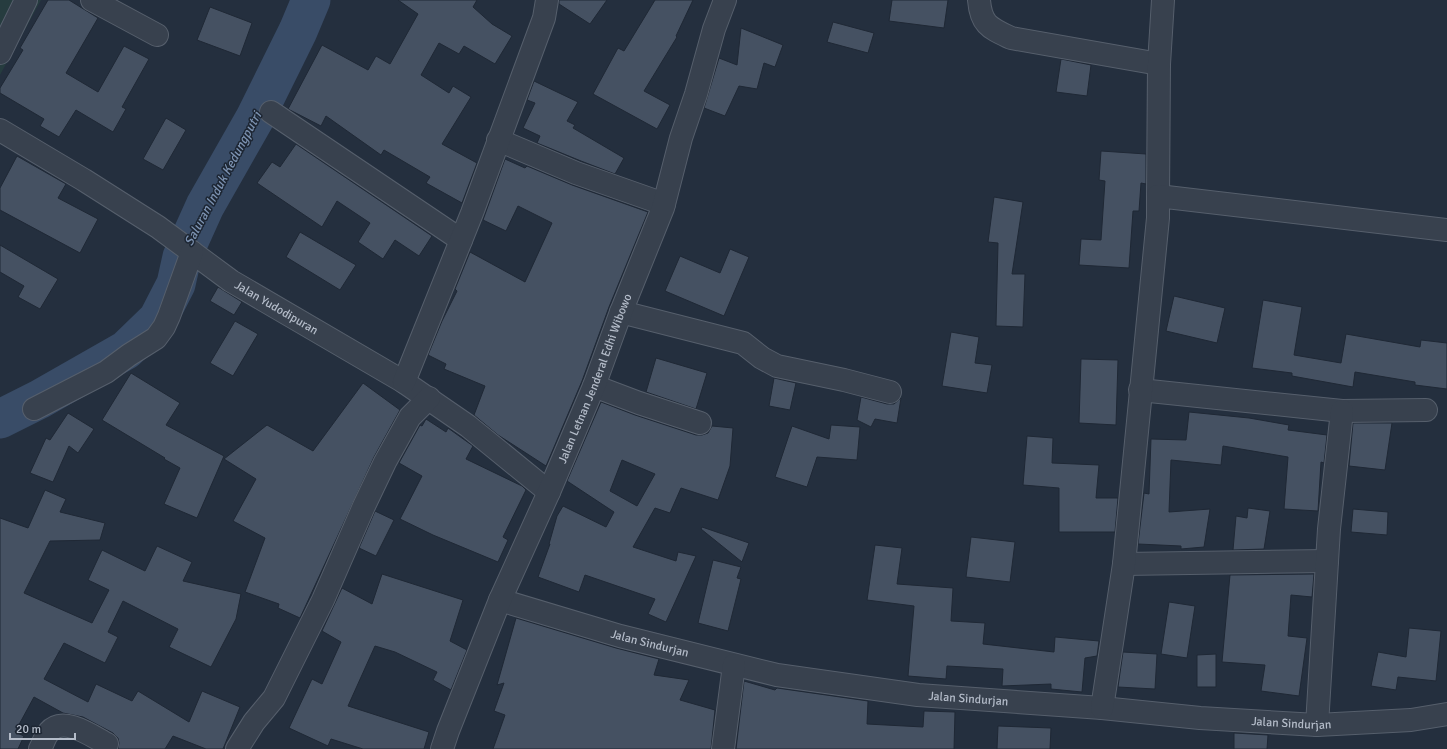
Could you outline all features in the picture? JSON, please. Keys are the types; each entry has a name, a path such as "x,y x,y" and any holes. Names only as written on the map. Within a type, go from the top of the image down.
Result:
{"street":[{"path":"0,53 26,0"},
{"path":"92,0 157,34"},
{"path":"404,382 461,240 544,18 547,0"},
{"name":"Jalan Letnan Jenderal Edhi Wibowo","path":"442,749 500,600 549,492 594,386 621,312 664,204 714,29 725,0"},
{"path":"979,0 979,8 983,20 993,29 1011,38 1159,64"},
{"path":"1102,708 1124,564 1158,218 1159,64 1164,0"},
{"path":"271,112 461,240"},
{"name":"Jalan Yudodipuran","path":"0,130 84,180 158,227 231,281 429,398 468,426 549,492"},
{"path":"498,140 576,173 664,204"},
{"path":"1158,196 1447,229"},
{"path":"34,409 106,372 128,355 156,338 164,327 169,316 190,251"},
{"path":"621,312 743,343 762,358 777,366 844,380 890,392"},
{"path":"594,386 639,403 700,423"},
{"path":"1140,390 1342,411 1426,410"},
{"path":"237,749 254,722 274,698 323,600 385,462 410,417 429,398"},
{"path":"1317,725 1329,529 1342,411"},
{"path":"1124,564 1328,561"},
{"name":"Jalan Sindurjan","path":"500,600 620,636 777,676 918,695 1102,708 1200,718 1317,725 1411,720 1447,714"},
{"path":"723,749 734,665"},
{"path":"40,749 49,731 60,725 68,725 107,744"}],"green space":[{"path":"0,0 41,0 0,75"}],"building":[{"path":"48,0 69,0 98,18 66,73 98,92 124,46 149,59 122,107 126,109 113,132 76,110 59,137 40,126 44,119 0,93 0,88 23,50 20,48"},
{"path":"398,0 477,0 473,7 492,24 512,36 495,64 464,46 459,54 439,43 421,75 449,93 453,86 471,97 442,144 477,163 462,203 426,183 430,177 384,150 381,155 326,116 321,126 288,109 322,45 368,70 376,56 390,64 418,14"},
{"path":"559,0 607,0 590,24 559,4"},
{"path":"655,0 693,0 676,36 677,37 644,91 670,105 657,129 593,94 618,48 624,51"},
{"path":"892,0 948,0 944,28 889,21"},
{"path":"210,7 252,23 240,56 197,40"},
{"path":"833,22 874,33 868,53 827,42"},
{"path":"741,28 783,45 775,67 764,63 757,89 739,86 725,116 704,108 719,58 737,65"},
{"path":"1061,59 1091,65 1087,96 1056,92"},
{"path":"534,81 578,102 567,121 575,125 573,128 624,158 615,174 537,143 540,136 523,128 535,103 527,100"},
{"path":"166,118 186,130 163,170 143,159"},
{"path":"296,144 432,236 419,256 395,240 383,259 358,242 370,223 337,201 322,227 257,183 272,162 280,167"},
{"path":"1101,151 1146,154 1146,184 1141,183 1139,211 1133,211 1129,268 1079,265 1081,239 1101,240 1105,181 1099,180"},
{"path":"17,156 66,184 58,198 98,219 80,253 0,210 0,188"},
{"path":"505,159 525,168 527,166 572,185 648,212 609,307 582,381 546,466 498,435 474,415 485,386 444,369 446,364 428,355 442,321 457,291 455,289 470,252 525,282 552,223 518,206 506,231 483,220"},
{"path":"994,197 1023,202 1012,274 1025,274 1023,327 996,326 998,243 988,242"},
{"path":"300,232 356,265 340,290 286,257"},
{"path":"0,245 58,279 40,309 18,297 24,286 0,272"},
{"path":"730,249 749,257 724,316 665,291 680,256 720,273"},
{"path":"218,287 242,302 234,315 210,301"},
{"path":"1174,296 1225,308 1217,343 1166,331"},
{"path":"1263,300 1302,307 1294,355 1341,363 1346,334 1420,347 1421,340 1447,343 1447,389 1415,385 1415,382 1355,372 1353,387 1292,376 1292,373 1252,368"},
{"path":"235,321 258,334 233,376 210,363"},
{"path":"951,332 979,337 975,363 992,365 987,393 942,386"},
{"path":"656,358 707,373 696,409 646,392"},
{"path":"1081,359 1118,360 1116,425 1079,423"},
{"path":"131,373 180,403 166,425 224,456 197,518 164,504 180,468 102,420"},
{"path":"774,378 796,383 790,410 769,406"},
{"path":"363,383 400,410 374,457 300,618 278,608 279,604 245,592 265,538 233,521 256,479 224,459 267,425 313,451"},
{"path":"861,397 887,404 894,404 901,398 897,423 875,419 871,427 857,420"},
{"path":"601,402 696,435 708,433 712,426 733,428 730,466 718,500 681,488 670,513 655,508 633,547 676,561 678,552 696,556 666,622 648,614 655,599 585,575 579,592 538,577 550,544 557,516 563,506 606,527 614,512 567,481","holes":["622,460 655,474 637,506 610,491"]},
{"path":"1189,412 1249,418 1289,425 1288,430 1327,435 1324,463 1321,462 1318,511 1284,509 1288,457 1223,446 1221,465 1171,460 1169,512 1210,509 1204,547 1181,549 1181,546 1138,544 1144,493 1149,494 1151,439 1186,440"},
{"path":"68,413 94,429 78,453 69,446 53,482 30,473 46,438 50,440"},
{"path":"426,419 446,432 448,428 473,446 466,459 522,486 526,490 503,537 508,540 498,562 433,535 400,519 422,476 399,463 420,425 422,426"},
{"path":"1353,423 1392,423 1385,470 1349,466"},
{"path":"831,425 860,427 857,460 817,457 807,487 775,477 792,426 829,439"},
{"path":"1027,436 1053,438 1052,463 1099,465 1096,498 1118,498 1115,532 1059,532 1059,488 1023,485"},
{"path":"45,490 66,499 60,512 105,523 100,540 50,541 24,593 92,623 109,590 88,580 102,550 145,571 157,546 192,562 183,581 241,594 236,619 211,667 169,647 178,629 123,601 108,632 118,637 105,663 64,643 44,679 88,702 96,684 132,701 138,691 189,722 202,691 240,707 223,749 206,749 173,736 165,749 118,749 118,738 113,733 83,717 63,713 34,697 15,732 24,736 18,749 0,749 0,518 28,528"},
{"path":"1248,508 1270,511 1264,549 1233,550 1236,516 1247,518"},
{"path":"1353,509 1388,512 1387,535 1351,532"},
{"path":"375,511 394,520 376,556 359,548"},
{"path":"702,527 749,543 742,562 701,529"},
{"path":"971,537 1015,542 1010,582 966,577"},
{"path":"875,545 902,548 897,584 953,588 951,621 985,623 983,644 1054,652 1055,637 1099,641 1097,656 1085,658 1082,692 1051,689 1051,684 1002,686 1003,669 947,666 946,679 908,676 914,606 867,600"},
{"path":"713,560 741,567 737,578 741,579 728,631 698,623"},
{"path":"382,574 463,600 450,641 467,650 451,690 433,680 437,672 395,652 375,646 348,706 429,732 424,749 363,749 331,739 328,746 289,728 312,679 322,684 341,642 322,631 342,588 372,604"},
{"path":"1314,574 1312,597 1291,595 1288,636 1307,638 1299,696 1261,691 1265,665 1222,662 1230,575"},
{"path":"1169,602 1195,606 1187,658 1161,654"},
{"path":"516,618 616,648 659,659 654,675 689,680 680,700 715,710 711,749 493,749 505,715 494,711 504,683 497,685"},
{"path":"1409,628 1441,631 1436,681 1398,677 1396,690 1371,686 1378,652 1406,657"},
{"path":"1123,652 1157,654 1155,689 1118,687"},
{"path":"1216,654 1216,687 1197,687 1197,655"},
{"path":"744,681 775,690 777,688 868,701 867,724 923,727 924,711 955,712 954,749 736,749"},
{"path":"998,726 1051,728 1050,749 997,749"},
{"path":"1234,733 1268,735 1267,749 1234,749"}],"waterway":[{"name":"Saluran Induk Kedungputri","path":"0,419 40,399 126,350 158,319 176,284 182,257 205,206 255,118 298,31 311,0"}]}
